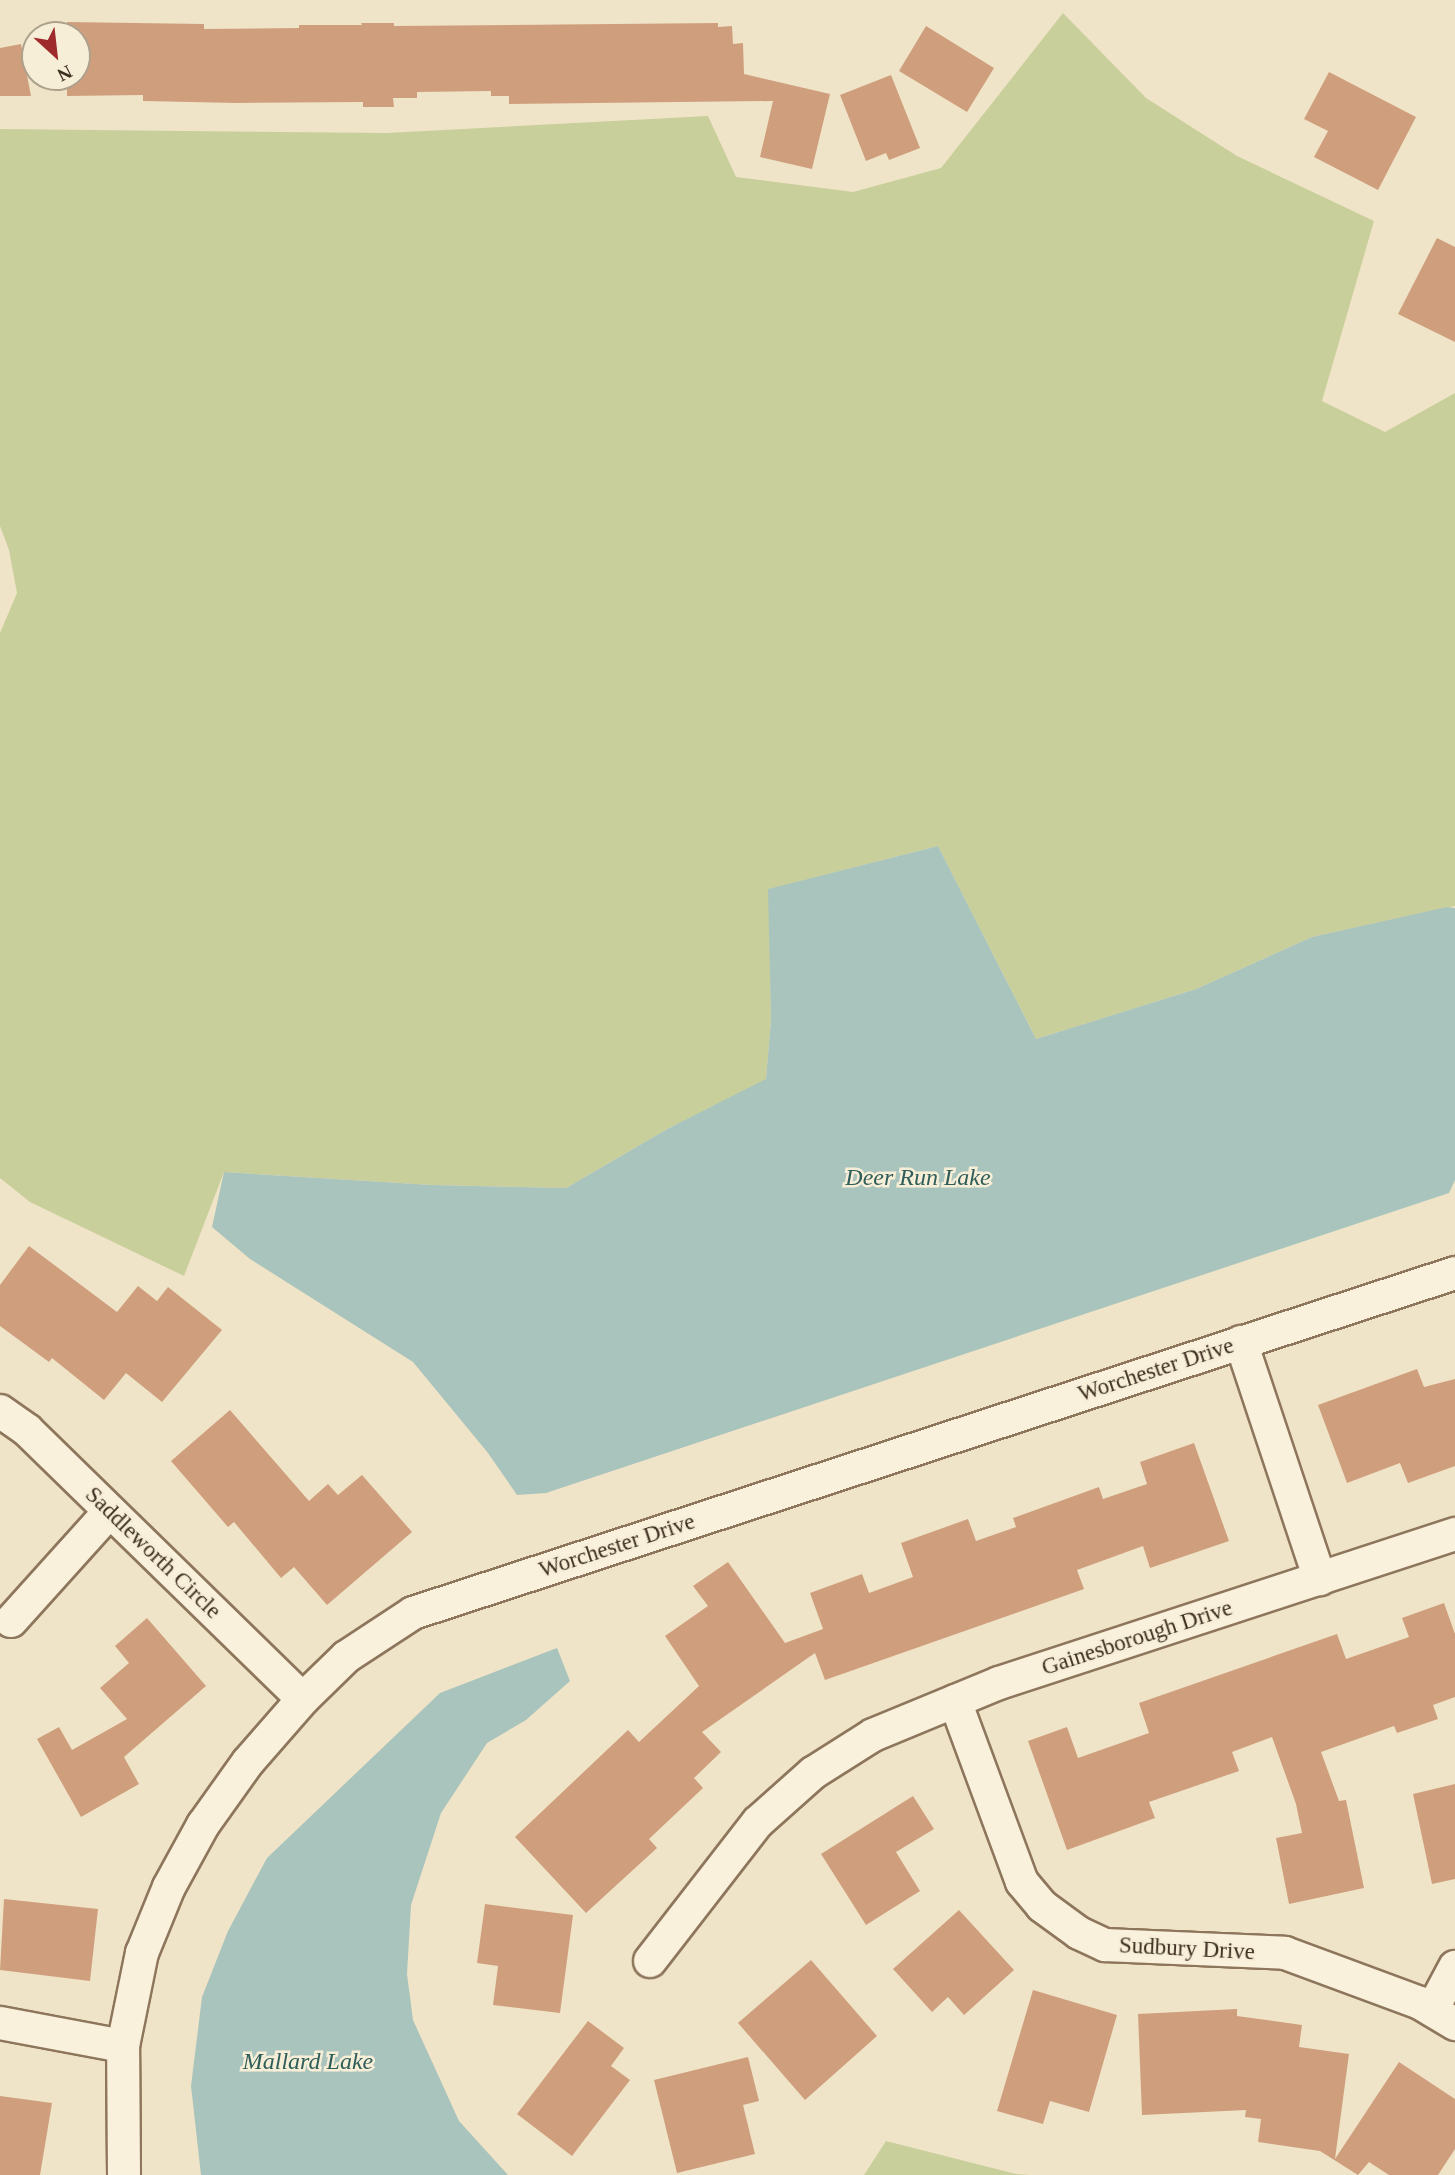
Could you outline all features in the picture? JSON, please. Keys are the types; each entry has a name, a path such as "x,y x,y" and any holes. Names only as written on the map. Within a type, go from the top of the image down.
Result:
{"street":[{"name":"Worchester Drive","path":"124,2175 123,2046 142,1953 169,1887 203,1825 248,1762 303,1699 346,1657 413,1613 1455,1273"},
{"path":"1241,1342 1320,1579"},
{"name":"Saddleworth Circle","path":"0,1411 27,1430 303,1699"},
{"path":"11,1621 109,1512"},
{"name":"Gainesborough Drive","path":"650,1961 758,1822 813,1773 873,1735 999,1683 1455,1534"},
{"name":"Sudbury Drive","path":"955,1700 1022,1882 1042,1906 1079,1933 1105,1945 1285,1953 1443,2017 1455,1967"},
{"path":"0,2023 123,2046"}],"green space":[{"path":"1063,13 1146,98 1237,156 1374,221 1322,401 1385,432 1455,393 1455,906 1312,937 1196,989 1036,1039 938,846 769,889 771,1020 766,1080 669,1128 566,1188 432,1185 224,1172 184,1276 30,1202 0,1178 0,633 17,593 9,550 0,526 0,129 387,133 708,116 736,177 853,192 941,168"},
{"path":"886,2141 1016,2174 1031,2175 864,2175"}],"water":[{"name":"Deer Run Lake","path":"938,846 1036,1039 1196,989 1312,937 1447,907 1455,908 1455,1180 1449,1193 546,1493 517,1495 488,1453 413,1362 250,1259 212,1227 224,1172 432,1185 566,1188 669,1128 766,1079 771,1020 768,889"},
{"name":"Mallard Lake","path":"557,1648 570,1681 526,1720 487,1743 441,1813 411,1905 407,1974 413,2020 459,2121 508,2175 201,2175 191,2086 202,1997 228,1931 267,1858 440,1693"}],"building":[{"path":"91,22 204,24 204,29 299,28 299,25 362,25 361,23 394,23 394,26 718,23 718,27 732,26 733,44 743,43 744,74 830,94 812,169 760,157 773,101 509,104 509,96 491,96 491,91 417,92 417,98 393,98 394,107 363,107 363,102 237,103 143,101 143,95 67,96 67,91 91,91"},
{"path":"926,26 994,68 967,112 899,71"},
{"path":"21,44 21,91 30,91 31,96 0,96 0,48"},
{"path":"1329,72 1416,117 1378,190 1314,157 1328,131 1304,119"},
{"path":"891,75 920,148 889,160 886,153 866,161 840,95"},
{"path":"1437,238 1455,247 1455,342 1398,314"},
{"path":"29,1246 117,1312 138,1286 157,1301 168,1287 222,1330 162,1402 126,1373 104,1400 52,1358 49,1362 0,1326 0,1285"},
{"path":"1417,1369 1424,1387 1455,1379 1455,1466 1408,1483 1400,1463 1347,1483 1318,1405"},
{"path":"230,1410 309,1501 328,1484 338,1495 362,1475 412,1532 327,1605 294,1567 281,1578 234,1522 228,1527 171,1461"},
{"path":"1194,1443 1229,1541 1150,1568 1143,1546 1077,1570 1084,1589 825,1680 815,1653 702,1732 721,1752 694,1778 703,1788 649,1839 657,1848 586,1913 515,1837 628,1730 639,1742 699,1686 665,1636 708,1606 693,1586 728,1562 785,1643 823,1629 810,1593 862,1574 869,1593 913,1577 901,1543 968,1519 976,1541 1016,1527 1013,1518 1099,1487 1103,1499 1147,1484 1140,1462"},
{"path":"1444,1603 1455,1634 1455,1697 1433,1705 1438,1719 1397,1733 1394,1726 1321,1752 1339,1801 1346,1800 1364,1888 1289,1904 1276,1838 1302,1833 1296,1804 1272,1737 1232,1752 1239,1771 1149,1802 1155,1818 1067,1850 1028,1741 1067,1727 1078,1758 1149,1733 1139,1703 1337,1634 1346,1659 1409,1637 1402,1618"},
{"path":"147,1618 206,1686 124,1757 139,1784 81,1817 37,1739 59,1727 72,1750 127,1719 100,1688 129,1663 115,1646"},
{"path":"1455,1784 1455,1879 1432,1884 1413,1794"},
{"path":"913,1796 934,1829 896,1852 920,1891 866,1925 821,1854"},
{"path":"4,1899 98,1909 90,1981 0,1970"},
{"path":"485,1904 573,1915 560,2013 493,2005 498,1966 477,1963"},
{"path":"959,1910 1014,1970 964,2015 948,1997 932,2012 893,1969"},
{"path":"811,1960 877,2036 805,2100 738,2023"},
{"path":"1033,1990 1117,2015 1089,2112 1050,2101 1043,2124 997,2111"},
{"path":"1237,2009 1237,2016 1302,2025 1299,2047 1349,2054 1335,2159 1399,2062 1455,2099 1455,2149 1438,2175 1389,2175 1369,2162 1358,2175 1320,2151 1258,2142 1261,2119 1245,2117 1246,2110 1142,2115 1138,2014"},
{"path":"588,2021 624,2048 611,2066 630,2080 572,2156 517,2114"},
{"path":"748,2057 759,2101 743,2105 755,2154 677,2173 654,2080"},
{"path":"0,2096 52,2103 40,2175 0,2175"}]}
